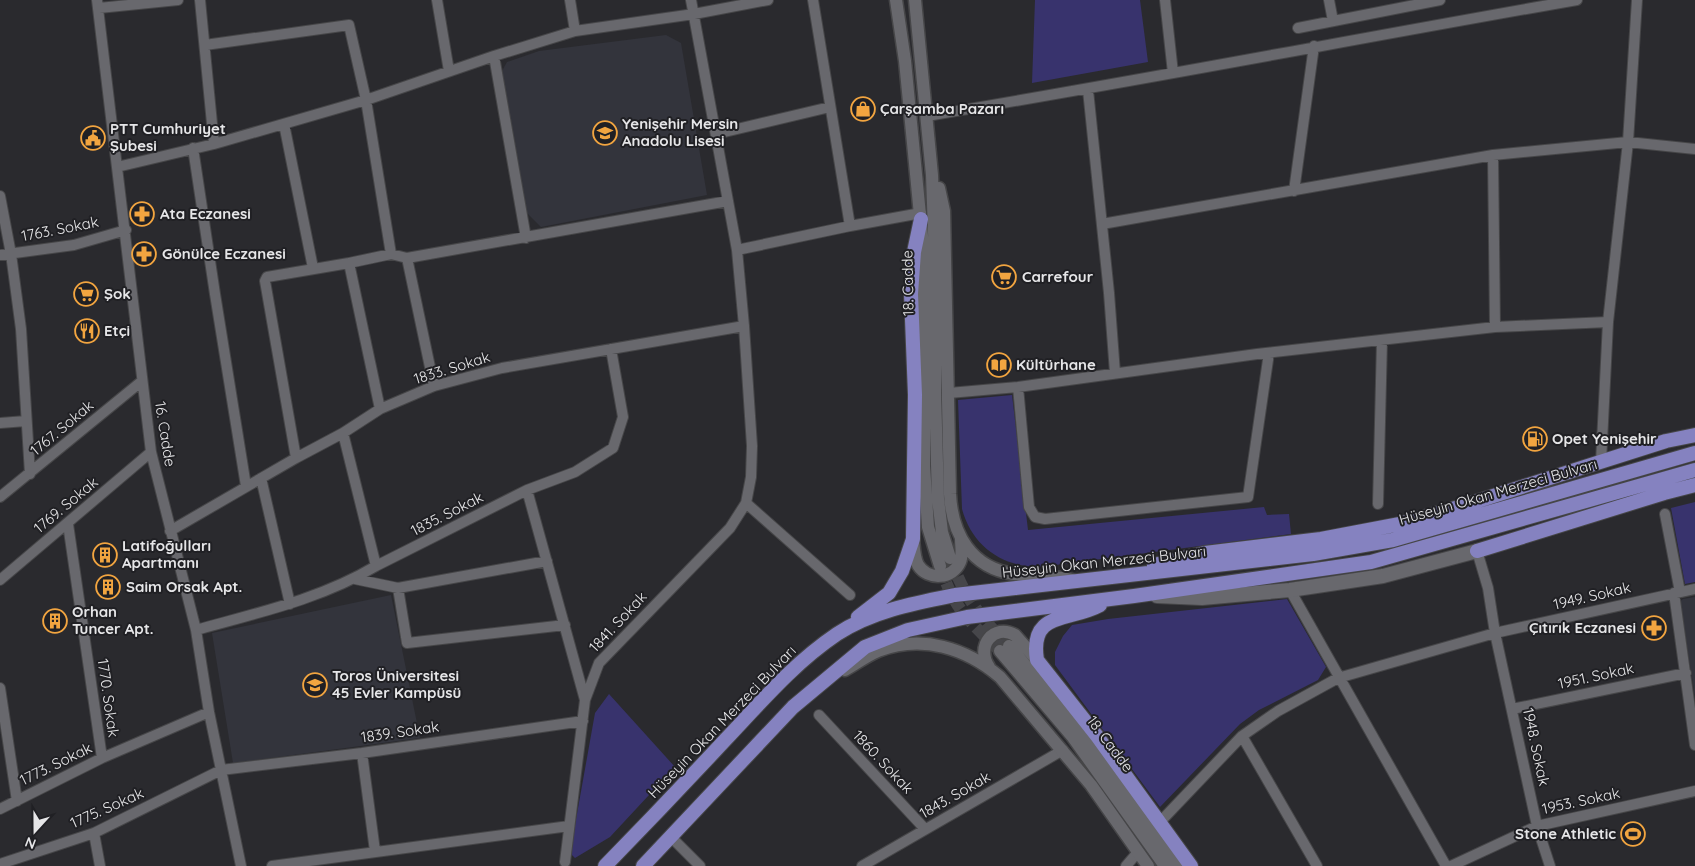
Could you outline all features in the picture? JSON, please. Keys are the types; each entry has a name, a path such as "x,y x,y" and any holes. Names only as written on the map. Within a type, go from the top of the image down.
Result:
{"main road":[{"path":"838,634 889,593 902,571 913,539 915,403 911,294 914,252 921,216"},
{"path":"1098,577 1205,553 1321,539 1400,524 1459,507 1666,440 1692,434"},
{"name":"Hüseyin Okan Merzeci Bulvarı","path":"605,866 657,814 780,682 812,652 838,634 875,616 906,605 955,595 1098,577 1303,556 1392,540 1695,452"},
{"path":"643,866 793,707 865,647 908,630 967,617 1134,596 1371,562 1695,470"},
{"path":"1134,596 1202,598 1290,590 1382,576 1476,551 1695,485"},
{"path":"1114,598 1092,609 1052,620 1044,625 1037,633 1035,647 1037,660 1097,736 1191,866"}],"street":[{"path":"98,4 178,0"},
{"path":"200,0 214,144"},
{"path":"438,0 449,71"},
{"path":"570,0 575,31"},
{"name":"1841. Sokak","path":"565,862 585,700 599,663 730,528 746,503 751,477 752,446 737,250 691,0"},
{"path":"117,167 214,144 366,100 494,56 575,31 694,14 768,0"},
{"path":"813,0 850,226"},
{"name":"18. Cadde","path":"896,0 905,61 924,256 924,466 928,528 945,562 938,499 935,392 936,289 930,143 915,0"},
{"path":"1165,0 1174,73"},
{"path":"1329,0 1333,21"},
{"path":"1298,28 1333,21 1388,5 1440,0"},
{"path":"927,116 1088,90 1314,46 1577,0"},
{"path":"1601,462 1608,322 1628,142 1636,0"},
{"name":"16. Cadde","path":"98,4 151,452 196,630 209,712 240,866"},
{"path":"205,45 349,25 366,100 391,254"},
{"path":"1294,191 1314,46"},
{"path":"494,56 526,238"},
{"path":"1088,90 1115,373"},
{"path":"716,134 830,107"},
{"path":"284,124 313,268"},
{"path":"1102,224 1493,155 1628,142 1695,149"},
{"path":"930,143 944,211 951,509 953,519 961,539 974,555 990,567 1014,574 1054,576 1074,581"},
{"path":"194,148 246,486"},
{"path":"1493,155 1496,327"},
{"path":"0,196 11,254 21,328 30,474"},
{"path":"296,458 265,281 267,277 391,254 406,258 728,201"},
{"path":"737,250 850,226 921,216"},
{"name":"1763. Sokak","path":"0,255 74,245 126,230"},
{"path":"406,258 434,386"},
{"path":"349,263 380,410"},
{"path":"949,392 1018,387 1269,353 1496,327 1608,322"},
{"name":"1833. Sokak","path":"170,531 380,410 434,386 502,368 744,326"},
{"path":"1378,504 1382,340"},
{"name":"1835. Sokak","path":"196,630 290,604 355,579 376,566 527,490 575,472 613,448 623,417 611,350"},
{"path":"1018,387 1030,507 1035,517 1046,519 1248,497 1269,353"},
{"name":"1767. Sokak","path":"0,497 142,381"},
{"path":"0,423 26,421"},
{"path":"344,432 376,566"},
{"name":"1769. Sokak","path":"0,580 151,452"},
{"path":"261,478 290,604"},
{"path":"527,490 585,700"},
{"path":"746,503 850,595"},
{"path":"1664,514 1677,592 1695,745"},
{"name":"1770. Sokak","path":"68,524 102,758"},
{"path":"913,539 918,565 927,573 938,576 950,574 958,566 962,555 961,539"},
{"name":"1948. Sokak","path":"1476,551 1488,588 1495,633 1537,826 1550,866"},
{"path":"355,579 398,588 547,562"},
{"path":"398,588 407,643 565,625"},
{"name":"1949. Sokak","path":"1160,822 1242,736 1278,711 1338,678 1495,633 1695,589"},
{"path":"1290,590 1338,678 1446,866"},
{"path":"989,667 984,659 984,648 989,639 999,632 1015,635 1037,660"},
{"path":"828,676 847,669 881,650 907,644 934,644 969,655 989,667 1000,677 1063,750 1148,866"},
{"name":"18. Cadde","path":"1165,866 1072,736 1004,648 1075,724 1178,866"},
{"name":"1951. Sokak","path":"1512,709 1686,673"},
{"path":"0,688 16,801"},
{"name":"1773. Sokak","path":"0,809 102,758 209,712"},
{"name":"1860. Sokak","path":"819,715 925,829"},
{"name":"1839. Sokak","path":"221,770 583,721"},
{"path":"1242,736 1317,866"},
{"name":"1843. Sokak","path":"862,866 1063,750"},
{"path":"362,752 375,851"},
{"name":"1775. Sokak","path":"2,864 94,833 221,770"},
{"name":"1953. Sokak","path":"1451,866 1537,826 1695,791"},
{"path":"272,866 569,826"},
{"path":"94,833 100,866"},
{"path":"670,836 700,866"},
{"path":"1126,866 1138,852"}],"shaded area":[{"path":"1035,0 1140,0 1148,62 1032,83"},
{"name":"Yenişehir Mersin Anadolu Lisesi","path":"666,35 681,43 707,195 541,227 527,213 502,71 507,62 539,51"},
{"path":"1012,395 1028,530 1264,507 1267,515 1289,514 1291,534 1040,567 1013,563 1001,558 981,544 973,534 962,509 958,400"},
{"path":"1695,502 1695,582 1685,584 1671,508"},
{"name":"Toros Üniversitesi 45 Evler Kampüsü","path":"391,595 420,738 233,763 212,633"},
{"path":"1695,597 1695,697 1680,601"},
{"path":"1287,599 1326,667 1318,680 1259,710 1240,724 1160,807 1055,665 1055,652 1063,636 1072,625 1108,619"},
{"path":"609,694 675,767 610,837 575,858 570,853 595,713"}],"tunnel":[{"path":"951,560 974,606 1009,646"},
{"path":"940,566 945,581 957,604 1000,651"}],"place":[{"name":"Çarşamba Pazarı","path":"863,109"},
{"name":"Yenişehir Mersin Anadolu Lisesi","path":"605,133"},
{"name":"PTT Cumhuriyet Şubesi","path":"93,138"},
{"name":"Ata Eczanesi","path":"142,214"},
{"name":"Gönülce Eczanesi","path":"144,254"},
{"name":"Carrefour","path":"1004,277"},
{"name":"Şok","path":"86,294"},
{"name":"Etçi","path":"87,331"},
{"name":"Kültürhane","path":"999,365"},
{"name":"Opet Yenişehir","path":"1535,439"},
{"name":"Latifoğulları Apartmanı","path":"105,555"},
{"name":"Saim Orsak Apt.","path":"108,587"},
{"name":"Orhan Tuncer Apt.","path":"55,621"},
{"name":"Çıtırık Eczanesi","path":"1654,628"},
{"name":"Toros Üniversitesi 45 Evler Kampüsü","path":"315,685"},
{"name":"Stone Athletic","path":"1633,834"}]}
